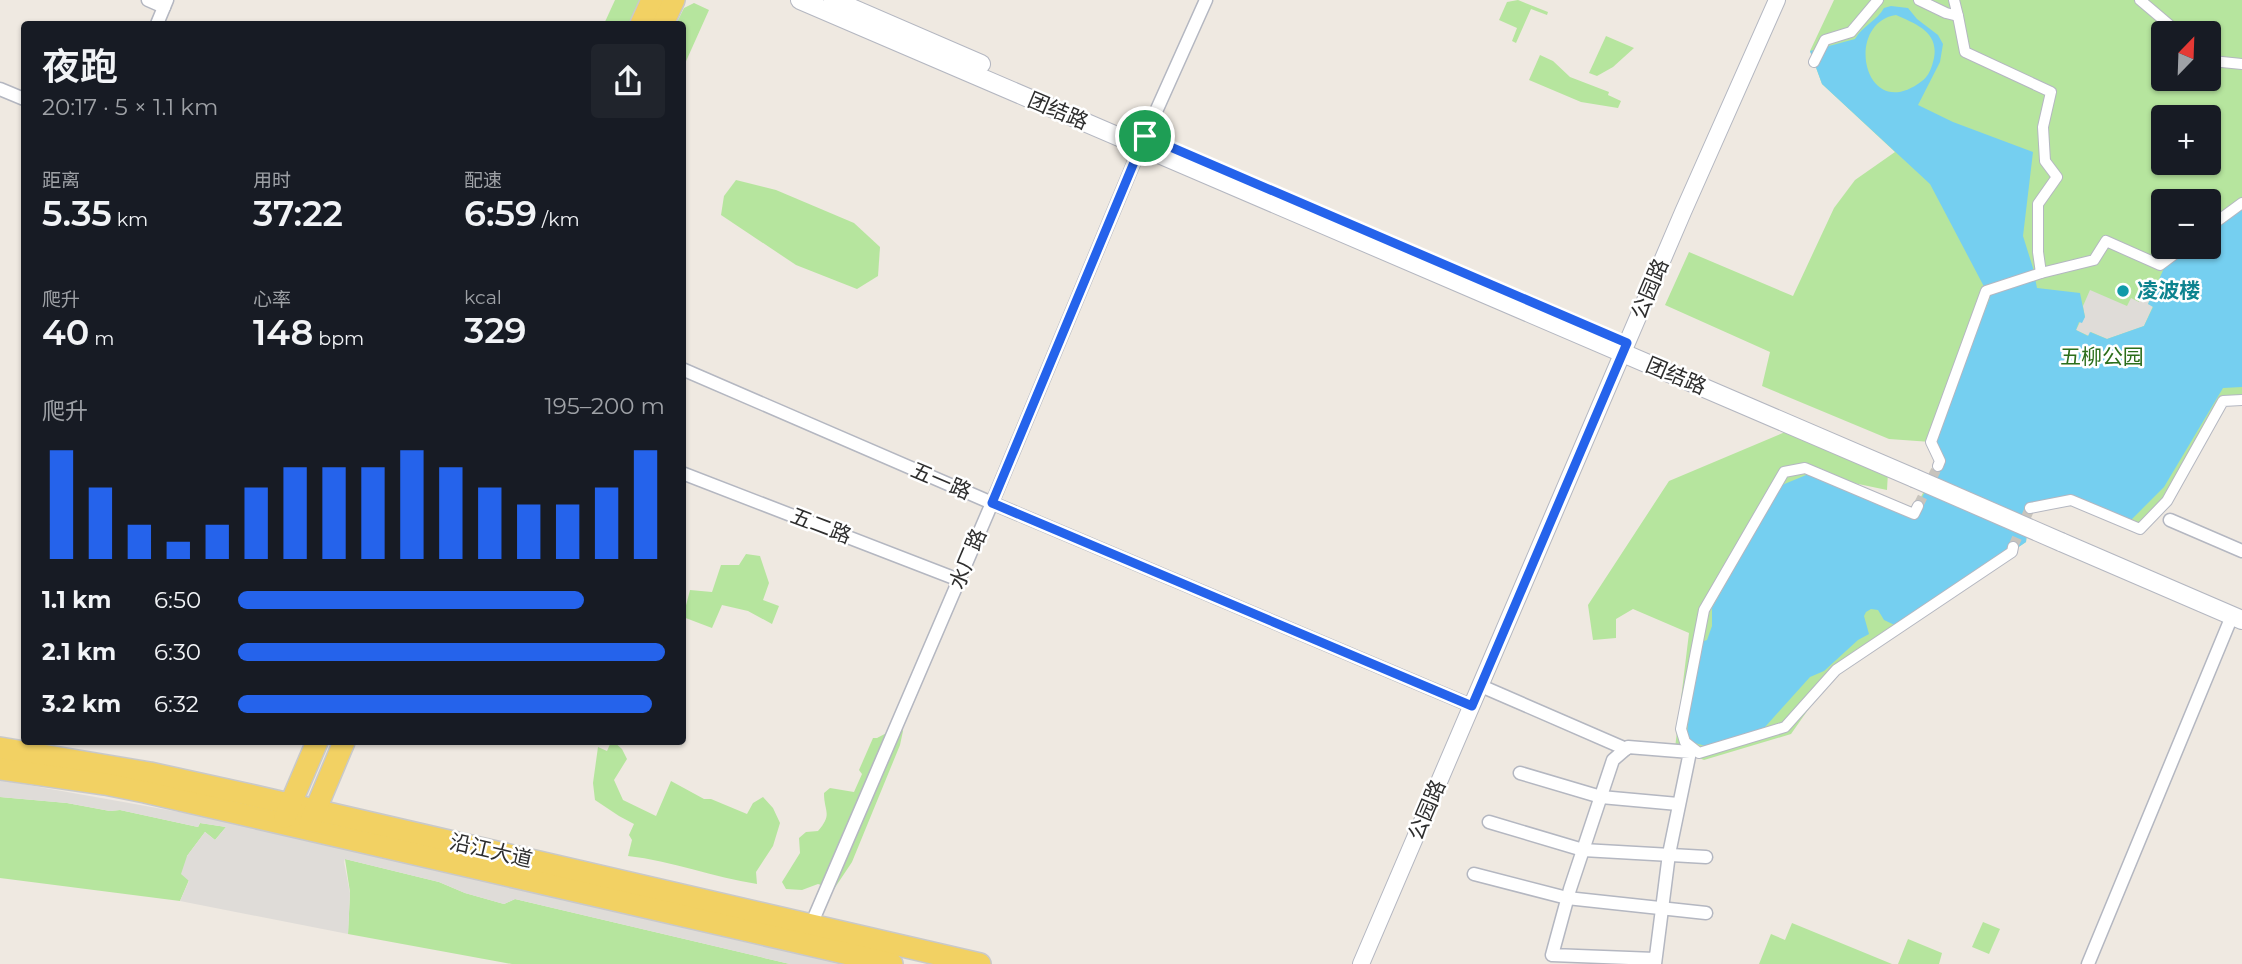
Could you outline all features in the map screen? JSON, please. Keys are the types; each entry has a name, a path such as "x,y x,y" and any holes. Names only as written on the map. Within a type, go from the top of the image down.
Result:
{"main road":[{"path":"642,21 652,0"},
{"path":"664,21 674,0"},
{"name":"团结路","path":"800,0 1143,141 1917,473 2239,615"},
{"name":"团结路","path":"833,0 1143,141"},
{"path":"286,813 316,745"},
{"path":"312,819 343,745"},
{"name":"沿江大道","path":"0,748 139,771 312,819 980,964"},
{"name":"沿江大道","path":"0,769 286,813"},
{"name":"沿江大道","path":"312,819 892,964"}],"street":[{"path":"148,0 166,4 158,21"},
{"name":"水厂路","path":"810,925 992,503 1143,141 1206,0"},
{"path":"1355,964 1469,705 1770,0"},
{"name":"公园路","path":"1361,964 1622,347 1777,0"},
{"path":"1814,62 1825,40 1851,32 1878,0"},
{"path":"1919,0 1958,16"},
{"path":"1954,0 1965,52 2051,92 2043,127 2045,161 2057,177 2038,204 2038,252 2042,273"},
{"path":"2140,0 2165,21"},
{"path":"2221,62 2242,64"},
{"path":"0,89 21,98"},
{"path":"2221,218 2242,203"},
{"path":"1938,466 1940,461 1931,442 1986,291 2094,260 2106,241 2160,265 2168,259"},
{"name":"五一路","path":"686,371 1469,705"},
{"path":"2030,508 2071,500 2140,529 2166,501 2223,401 2242,400"},
{"path":"1918,506 1914,514 1805,468 1784,472 1704,610 1681,729 1685,742 1699,753 1785,727 1836,670 2012,552 2014,547"},
{"name":"五二路","path":"686,475 958,580"},
{"path":"2170,520 2242,551"},
{"path":"2088,964 2239,615"},
{"path":"1480,686 1626,749"},
{"path":"1628,747 1690,752 1669,854 1655,962 1552,955 1567,898 1601,797 1613,760 1628,747"},
{"path":"1520,773 1601,797 1678,804"},
{"path":"1489,822 1583,850 1706,857"},
{"path":"1474,874 1567,898 1706,913"}],"green space":[{"path":"615,0 643,0 630,21 605,21"},
{"path":"1518,0 1548,12 1547,15 1531,9 1516,43 1512,41 1517,28 1499,20 1507,2"},
{"name":"五柳公园","path":"1834,0 2242,0 2242,398 2223,401 2167,501 2139,523 2059,497 2030,508 2026,542 1836,670 1791,734 1704,760 1675,748 1689,633 1633,609 1616,619 1616,638 1593,640 1588,605 1669,481 1790,430 1888,472 1887,490 1820,476 1915,508 1940,461 1931,442 1889,439 1762,386 1770,352 1665,305 1689,252 1793,296 1834,208 1855,180 1895,152 1822,84 1810,51"},
{"path":"694,3 709,10 686,61 686,21 678,21 684,8"},
{"path":"1606,36 1634,48 1613,67 1597,76 1589,73"},
{"path":"1540,55 1553,61 1570,77 1609,92 1608,95 1621,101 1618,108 1581,102 1529,80"},
{"path":"736,180 776,190 854,223 880,247 878,276 857,289 796,265 721,215 724,196"},
{"path":"746,554 760,556 769,583 763,600 779,606 772,624 748,611 722,605 712,628 686,618 690,590 712,592 721,565 739,565"},
{"path":"900,726 903,731 900,745 852,862 834,889 818,884 802,890 786,889 782,882 800,853 799,838 806,832 818,831 825,821 827,813 824,793 830,788 854,792 862,774 859,770 873,738"},
{"path":"610,745 617,745 627,759 614,780 623,800 656,816 671,781 704,799 711,799 747,814 753,803 763,797 773,808 780,823 773,846 756,872 757,884 628,856 632,840 629,835 634,824 595,800 593,783 598,747 607,751"},
{"path":"0,797 120,810 198,827 200,823 226,827 215,840 205,832 187,856 189,880 180,901 0,878"},
{"path":"345,859 439,882 504,904 515,899 790,964 512,964 348,934 350,892"},
{"path":"1983,922 2000,929 1989,954 1972,947"},
{"path":"1792,923 1892,964 1759,964 1771,934 1785,940"},
{"path":"1908,939 1942,953 1939,964 1898,964"}],"shaded area":[{"path":"2090,290 2127,306 2131,298 2139,302 2142,294 2151,298 2148,304 2153,306 2144,326 2107,339 2091,332 2089,336 2076,330 2085,317 2083,306"},
{"path":"0,780 202,816 844,964 790,964 515,899 504,904 439,882 345,859 350,893 348,934 180,901 189,881 181,874 187,856 205,832 215,840 226,827 200,823 198,827 120,810 0,797"}],"water":[{"path":"1891,6 1908,8 1917,19 1938,35 1943,44 1940,62 1918,105 1953,122 2033,152 2023,236 2037,288 2080,293 2085,317 2076,330 2088,336 2090,332 2107,339 2144,326 2153,307 2148,304 2165,266 2174,259 2221,259 2221,222 2242,205 2242,387 2223,388 2164,487 2131,520 2059,497 2030,508 2026,542 1901,628 1884,620 1878,610 1871,609 1866,612 1864,616 1869,634 1858,640 1824,671 1810,677 1765,727 1709,747 1688,741 1696,657 1701,642 1707,640 1712,626 1712,608 1782,485 1811,473 1912,518 1940,461 1931,442 1990,298 1930,184 1822,84 1810,51 1855,39 1884,8","holes":["1896,15 1929,35 1935,49 1928,74 1922,81 1902,91 1886,91 1874,82 1867,68 1866,51 1870,35 1880,22"]}],"tunnel":[{"path":"1918,506 1938,466"},
{"path":"2013,547 2030,508"}],"place":[{"name":"凌波楼","path":"2123,291"}],"route":[{"path":"1145,136 1627,343 1472,706 992,503 1145,136"}]}
